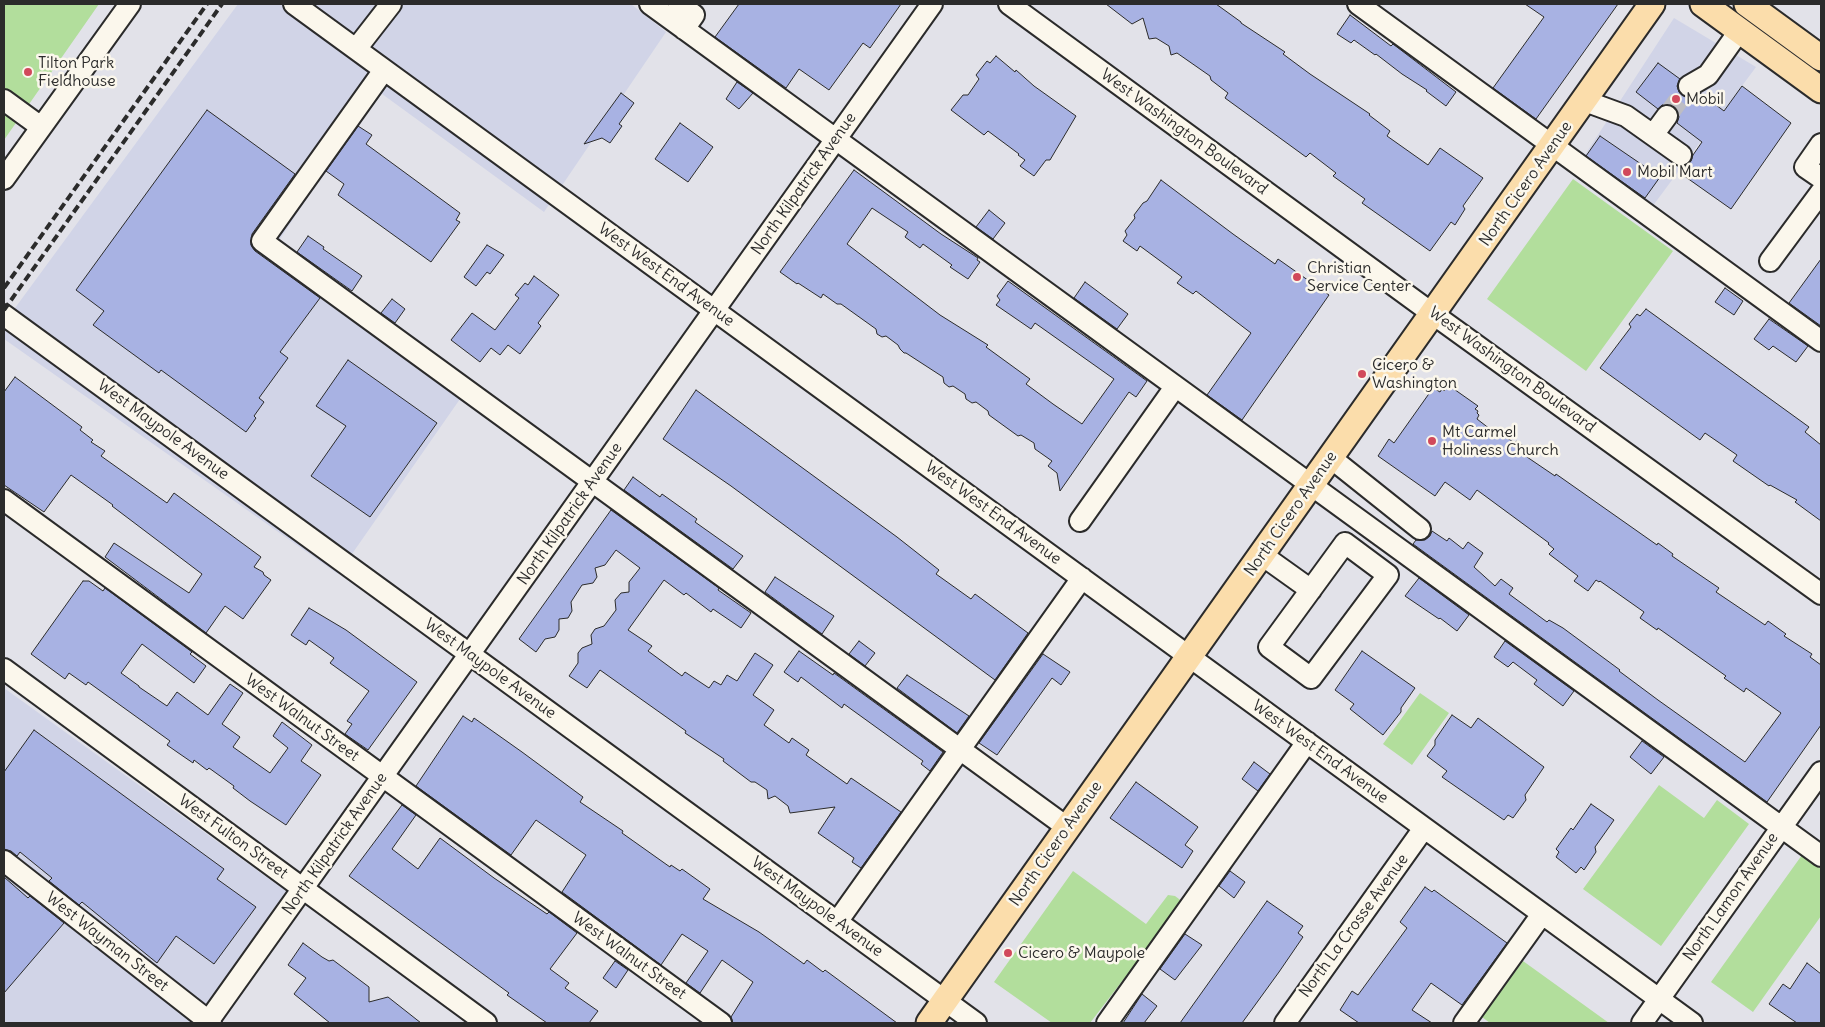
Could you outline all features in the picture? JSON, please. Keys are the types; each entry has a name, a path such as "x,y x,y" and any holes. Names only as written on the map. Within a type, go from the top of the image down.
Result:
{"main road":[{"name":"North Cicero Avenue","path":"929,1023 1434,314 1652,4"},
{"path":"1703,4 1821,90"},
{"path":"1746,4 1821,58"}],"street":[{"path":"4,179 130,4"},
{"name":"West West End Avenue","path":"294,4 1692,1023"},
{"path":"356,49 392,4"},
{"path":"650,4 1821,856"},
{"path":"679,4 694,15 684,29"},
{"name":"North Kilpatrick Avenue","path":"208,1023 932,4"},
{"name":"West Washington Boulevard","path":"1009,4 1821,594"},
{"path":"1358,4 1821,341"},
{"path":"1689,86 1708,75 1740,30"},
{"path":"384,70 262,242 1068,828"},
{"path":"4,100 41,127"},
{"path":"1585,101 1626,116 1681,155"},
{"path":"1653,135 1667,116"},
{"path":"1821,144 1805,167 1821,178"},
{"path":"1770,262 1821,192"},
{"name":"West Maypole Avenue","path":"4,315 976,1023"},
{"path":"1080,521 1175,386"},
{"path":"1331,458 1420,529"},
{"name":"West Walnut Street","path":"4,500 721,1023"},
{"path":"1345,543 1388,575 1311,678 1269,647 1311,590 1345,543"},
{"path":"1262,555 1311,590"},
{"path":"837,922 1082,578"},
{"name":"West Fulton Street","path":"4,669 486,1023"},
{"path":"1107,1023 1307,742"},
{"name":"North Lamon Avenue","path":"1642,1023 1821,772"},
{"name":"North La Crosse Avenue","path":"1284,1023 1424,828"},
{"name":"West Wayman Street","path":"4,861 208,1023"},
{"path":"1464,1023 1542,914"}],"shaded area":[{"path":"238,4 631,4 666,32 544,212 378,91 270,254 460,399 338,574 4,339 4,323"},
{"path":"1674,18 1756,67 1649,211 1581,161"},
{"path":"4,688 286,891 193,1023 4,1023"}],"green space":[{"name":"Tilton Park Fieldhouse","path":"4,4 99,4 4,140"},
{"path":"1573,179 1673,251 1586,371 1487,299"},
{"path":"1420,693 1449,713 1412,765 1383,744"},
{"path":"1659,785 1704,818 1717,800 1749,824 1661,946 1583,889"},
{"path":"1802,855 1821,869 1821,916 1753,1012 1711,982"},
{"path":"1073,871 1146,924 1168,895 1175,896 1183,902 1090,1023 1052,1023 994,982"},
{"path":"1523,961 1609,1023 1490,1023 1482,1017"}],"building":[{"path":"739,4 901,4 870,48 863,43 829,90 799,69 786,88 715,37"},
{"path":"1106,4 1216,4 1285,52 1283,54 1310,74 1370,114 1390,131 1387,136 1428,165 1440,148 1483,178 1463,206 1465,209 1455,225 1451,222 1430,251 1362,203 1365,199 1333,176 1336,173 1310,153 1306,157 1225,98 1228,93 1211,80 1210,76 1177,53 1171,55 1169,46 1156,38 1149,39 1143,18 1132,24"},
{"path":"1525,4 1618,4 1536,119 1493,88 1544,17"},
{"path":"1350,15 1391,46 1393,44 1456,92 1446,106 1427,90 1376,54 1354,40 1351,43 1337,34"},
{"path":"996,56 1076,116 1050,160 1046,160 1034,176 1020,166 1025,160 1019,154 988,131 984,135 951,110 963,95 968,95 979,79 976,75 987,61 990,63"},
{"path":"1658,63 1680,79 1677,86 1679,92 1684,96 1690,98 1700,93 1724,111 1742,86 1791,123 1731,209 1680,173 1691,161 1702,142 1677,123 1679,117 1674,107 1668,104 1662,105 1658,109 1636,92"},
{"path":"737,82 753,93 739,109 726,99"},
{"path":"621,93 634,103 619,124 622,126 610,143 602,138 584,144"},
{"path":"207,110 295,174 252,234 251,245 255,251 320,298 280,352 288,358 259,398 264,402 246,432 161,370 159,373 93,325 104,311 76,290"},
{"path":"680,123 713,147 688,182 655,159"},
{"path":"358,126 372,135 366,144 460,213 456,220 460,222 431,262 338,195 344,184 326,171"},
{"name":"Mobil Mart","path":"1600,136 1660,177 1645,198 1586,156"},
{"path":"854,170 941,234 978,258 977,260 980,262 968,279 950,267 952,265 923,244 920,248 905,237 908,232 872,208 847,244 940,315 988,345 986,347 1030,379 1026,384 1053,404 1082,424 1114,379 1035,323 1031,329 996,305 1000,300 997,296 1008,281 1147,381 1136,397 1129,392 1060,491 1057,473 1048,466 1052,461 1035,449 1034,443 1021,435 1018,436 989,415 988,411 976,402 972,403 966,399 965,394 953,386 949,387 944,383 943,377 904,353 898,345 886,336 882,337 877,334 876,329 841,304 837,304 823,294 821,298 780,272"},
{"path":"1161,180 1275,264 1278,259 1329,295 1242,420 1207,395 1251,333 1196,291 1193,294 1177,283 1182,277 1140,246 1137,251 1123,241 1127,235 1125,231 1135,218 1134,215 1143,203 1147,201"},
{"path":"989,210 1005,223 993,239 976,227"},
{"path":"308,236 324,247 323,249 362,276 352,291 297,252"},
{"path":"487,245 504,255 490,274 487,272 476,286 464,277"},
{"path":"1821,259 1821,326 1789,303"},
{"path":"534,276 559,295 538,323 541,326 520,354 508,345 500,355 491,348 480,362 451,340 472,313 495,330 519,298 515,295 525,283 528,285"},
{"path":"1085,282 1128,314 1117,329 1074,298"},
{"path":"1725,288 1743,301 1734,315 1715,302"},
{"path":"392,299 405,309 395,323 381,313"},
{"path":"1646,309 1809,427 1805,432 1821,445 1821,521 1795,502 1797,500 1769,486 1733,461 1737,455 1705,433 1700,440 1600,368 1631,327 1629,324 1637,314 1640,316"},
{"path":"1769,319 1808,346 1796,362 1773,346 1769,350 1754,339"},
{"path":"348,360 437,423 370,517 311,476 346,426 316,406"},
{"path":"15,377 82,427 80,430 93,440 91,442 105,451 101,456 167,503 174,493 261,557 254,567 271,580 243,619 225,606 206,633 105,557 114,543 189,593 202,574 71,475 44,512 4,485 4,392"},
{"path":"1451,387 1478,406 1475,409 1479,415 1477,419 1499,436 1501,434 1515,443 1516,441 1531,451 1527,457 1555,476 1556,474 1657,545 1658,543 1673,554 1672,556 1719,588 1716,592 1765,625 1768,621 1786,634 1784,636 1812,654 1810,657 1821,665 1821,725 1767,802 1413,544 1416,540 1425,540 1432,531 1447,541 1449,538 1463,549 1468,542 1483,553 1474,567 1495,586 1501,579 1513,588 1509,594 1547,622 1549,620 1563,628 1658,700 1745,762 1781,713 1746,688 1744,692 1724,678 1726,676 1658,628 1657,630 1640,618 1644,612 1600,581 1596,580 1588,591 1574,581 1578,576 1549,554 1554,549 1549,543 1477,490 1470,500 1445,482 1435,496 1378,456 1389,439 1394,443 1433,388 1440,392 1442,389 1444,391 1447,388 1449,390"},
{"path":"696,390 897,537 939,570 936,574 971,599 975,594 1028,633 995,680 731,486 663,439"},
{"path":"633,477 660,497 662,494 697,519 695,522 743,556 733,569 624,490"},
{"path":"611,510 751,613 741,628 713,609 711,612 686,593 684,595 664,580 628,630 652,646 648,651 682,676 685,672 709,688 714,681 721,685 727,675 737,681 755,653 773,665 753,695 774,710 764,725 789,743 792,738 809,750 806,755 847,784 851,778 901,812 861,868 852,862 854,858 818,833 835,807 790,813 788,806 775,796 768,799 767,790 755,782 751,782 723,761 724,759 685,733 686,731 600,670 587,688 569,676 578,663 578,653 582,648 592,644 591,635 595,629 604,626 616,610 615,600 621,593 629,592 629,582 640,568 616,550 605,565 595,568 597,577 593,583 582,585 571,602 572,611 568,618 559,619 559,630 555,637 545,639 536,652 519,639"},
{"path":"775,577 834,616 822,634 765,592"},
{"path":"1419,578 1469,615 1457,631 1405,596"},
{"path":"83,581 89,581 103,591 105,588 192,652 190,654 206,666 194,683 142,644 121,673 139,687 167,706 177,692 208,715 230,684 243,693 222,724 240,737 233,747 270,773 288,748 273,736 282,722 312,745 301,761 321,775 286,825 250,801 233,788 234,786 209,768 207,770 194,760 193,763 167,745 170,741 88,682 86,685 69,673 65,679 31,654"},
{"path":"309,608 346,630 417,682 368,750 345,734 352,724 347,721 369,691 330,663 334,658 309,640 306,645 291,635"},
{"path":"859,641 875,653 865,666 849,654"},
{"path":"1505,641 1574,691 1563,706 1534,684 1537,680 1513,662 1508,667 1494,657"},
{"path":"799,651 833,675 834,673 943,752 930,771 921,764 923,761 844,704 842,708 801,677 798,682 784,672"},
{"path":"1362,651 1415,688 1401,708 1401,712 1383,735 1350,709 1354,704 1335,690"},
{"path":"1043,654 1070,672 1061,685 1052,678 997,755 979,743"},
{"path":"907,675 969,716 957,733 897,688"},
{"path":"1452,715 1471,728 1478,718 1544,767 1525,795 1526,800 1513,818 1508,815 1504,820 1442,777 1447,771 1427,756"},
{"path":"463,716 472,722 474,718 522,752 583,797 580,802 623,831 622,833 670,867 671,865 680,871 682,869 710,889 703,899 759,932 804,964 807,960 823,972 825,970 897,1023 733,1023 731,1017 753,982 722,960 700,993 686,983 708,951 682,934 661,965 562,892 586,855 536,820 511,855 416,786"},
{"path":"34,730 224,869 217,879 256,907 214,964 176,936 157,963 82,902 79,905 49,881 52,878 20,852 17,856 11,851 4,849 4,772"},
{"path":"1642,741 1664,757 1651,774 1630,757"},
{"path":"1254,762 1270,774 1258,791 1242,779"},
{"path":"1136,782 1198,827 1185,845 1193,851 1182,868 1110,818"},
{"path":"1591,804 1614,820 1595,847 1596,852 1584,870 1581,867 1576,873 1556,857 1559,852 1556,849 1571,828 1573,830"},
{"path":"402,805 416,815 392,849 418,869 440,838 494,878 547,914 549,912 577,933 550,969 569,983 565,988 598,1011 589,1023 547,1023 349,876"},
{"path":"1230,871 1245,882 1234,898 1219,886"},
{"path":"4,877 28,898 30,896 64,923 4,993"},
{"path":"1425,887 1432,892 1434,890 1507,943 1462,1005 1431,983 1412,1010 1432,1023 1359,1023 1340,1010 1352,991 1358,995 1407,928 1400,922"},
{"path":"1267,901 1303,926 1298,933 1303,937 1279,972 1242,1023 1180,1023"},
{"path":"1185,934 1202,945 1175,980 1160,969"},
{"path":"303,943 329,961 333,960 369,987 369,1002 388,997 421,1023 330,1023 294,994 306,978 288,965"},
{"path":"615,961 628,970 616,988 603,978"},
{"path":"1807,963 1821,974 1821,1023 1797,1023 1769,1004 1783,984 1790,989"},
{"path":"1142,994 1157,1006 1144,1023 1123,1023"}],"tunnel":[{"path":"1667,116 1689,86"}],"railway":[{"path":"4,288 207,4"},
{"path":"4,310 222,4"}],"place":[{"name":"Tilton Park Fieldhouse","path":"28,72"},
{"name":"Mobil","path":"1676,99"},
{"name":"Mobil Mart","path":"1627,172"},
{"name":"Christian Service Center","path":"1297,277"},
{"name":"Cicero & Washington","path":"1362,374"},
{"name":"Mt Carmel Holiness Church","path":"1432,441"},
{"name":"Cicero & Maypole","path":"1008,953"}]}
